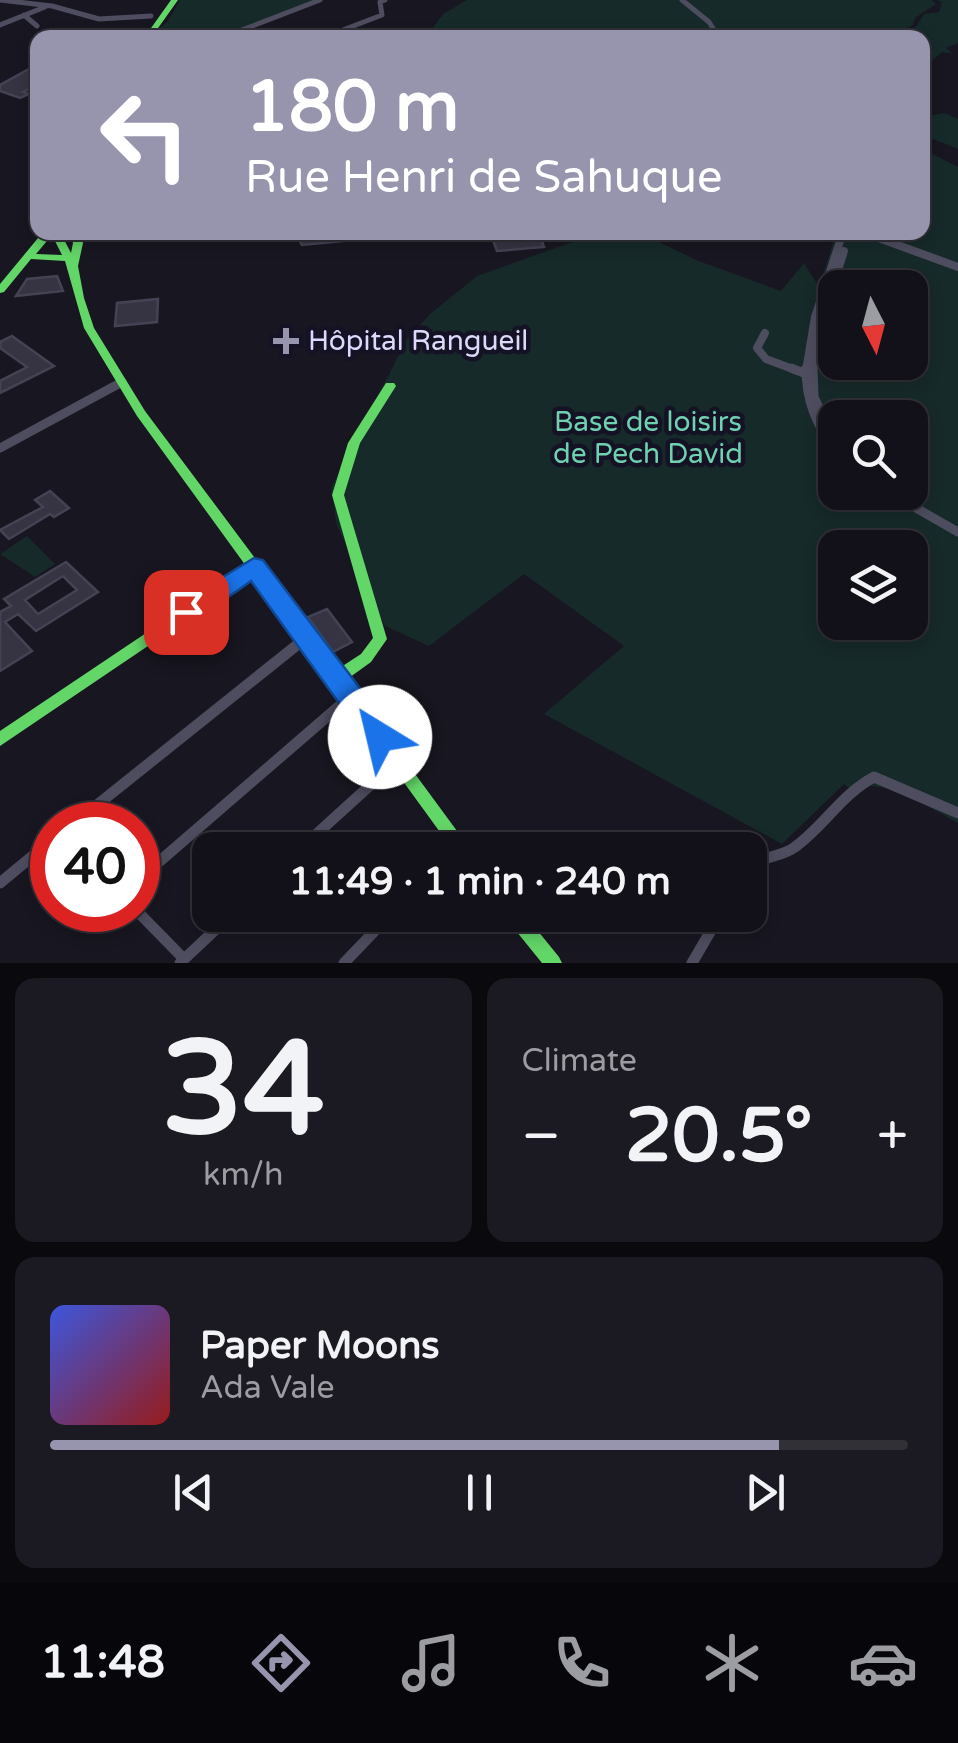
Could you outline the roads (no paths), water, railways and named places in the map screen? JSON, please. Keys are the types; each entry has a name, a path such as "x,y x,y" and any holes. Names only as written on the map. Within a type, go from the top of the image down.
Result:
{"street":[{"path":"0,0 48,2 100,19 156,15"},
{"path":"242,30 320,0"},
{"path":"333,30 382,15 380,2 385,0"},
{"path":"682,0 714,30"},
{"path":"0,26 48,2"},
{"path":"24,15 36,26"},
{"path":"0,290 48,240"},
{"path":"58,240 71,262 89,328 122,382 447,832"},
{"path":"71,262 77,240"},
{"path":"818,425 808,409 806,374 844,240"},
{"path":"884,240 958,267"},
{"path":"28,262 71,262"},
{"path":"764,333 760,354 806,374"},
{"path":"806,374 818,414"},
{"path":"0,448 122,382"},
{"path":"337,678 366,658 380,640 338,495 354,442 390,386"},
{"path":"922,510 958,529"},
{"path":"928,510 958,529"},
{"path":"0,739 254,567"},
{"path":"101,802 307,637"},
{"path":"160,861 351,696"},
{"path":"318,832 398,760"},
{"path":"767,856 789,852 816,832 854,788 874,777 892,781 958,813"},
{"path":"0,882 30,858"},
{"path":"156,932 182,961 212,932"},
{"path":"344,963 374,932"},
{"path":"528,932 553,963"},
{"path":"692,963 710,932"}],"place":[{"name":"Hôpital Rangueil","path":"286,341"}],"park label":[{"name":"Base de loisirs de Pech David","path":"648,438"}]}
